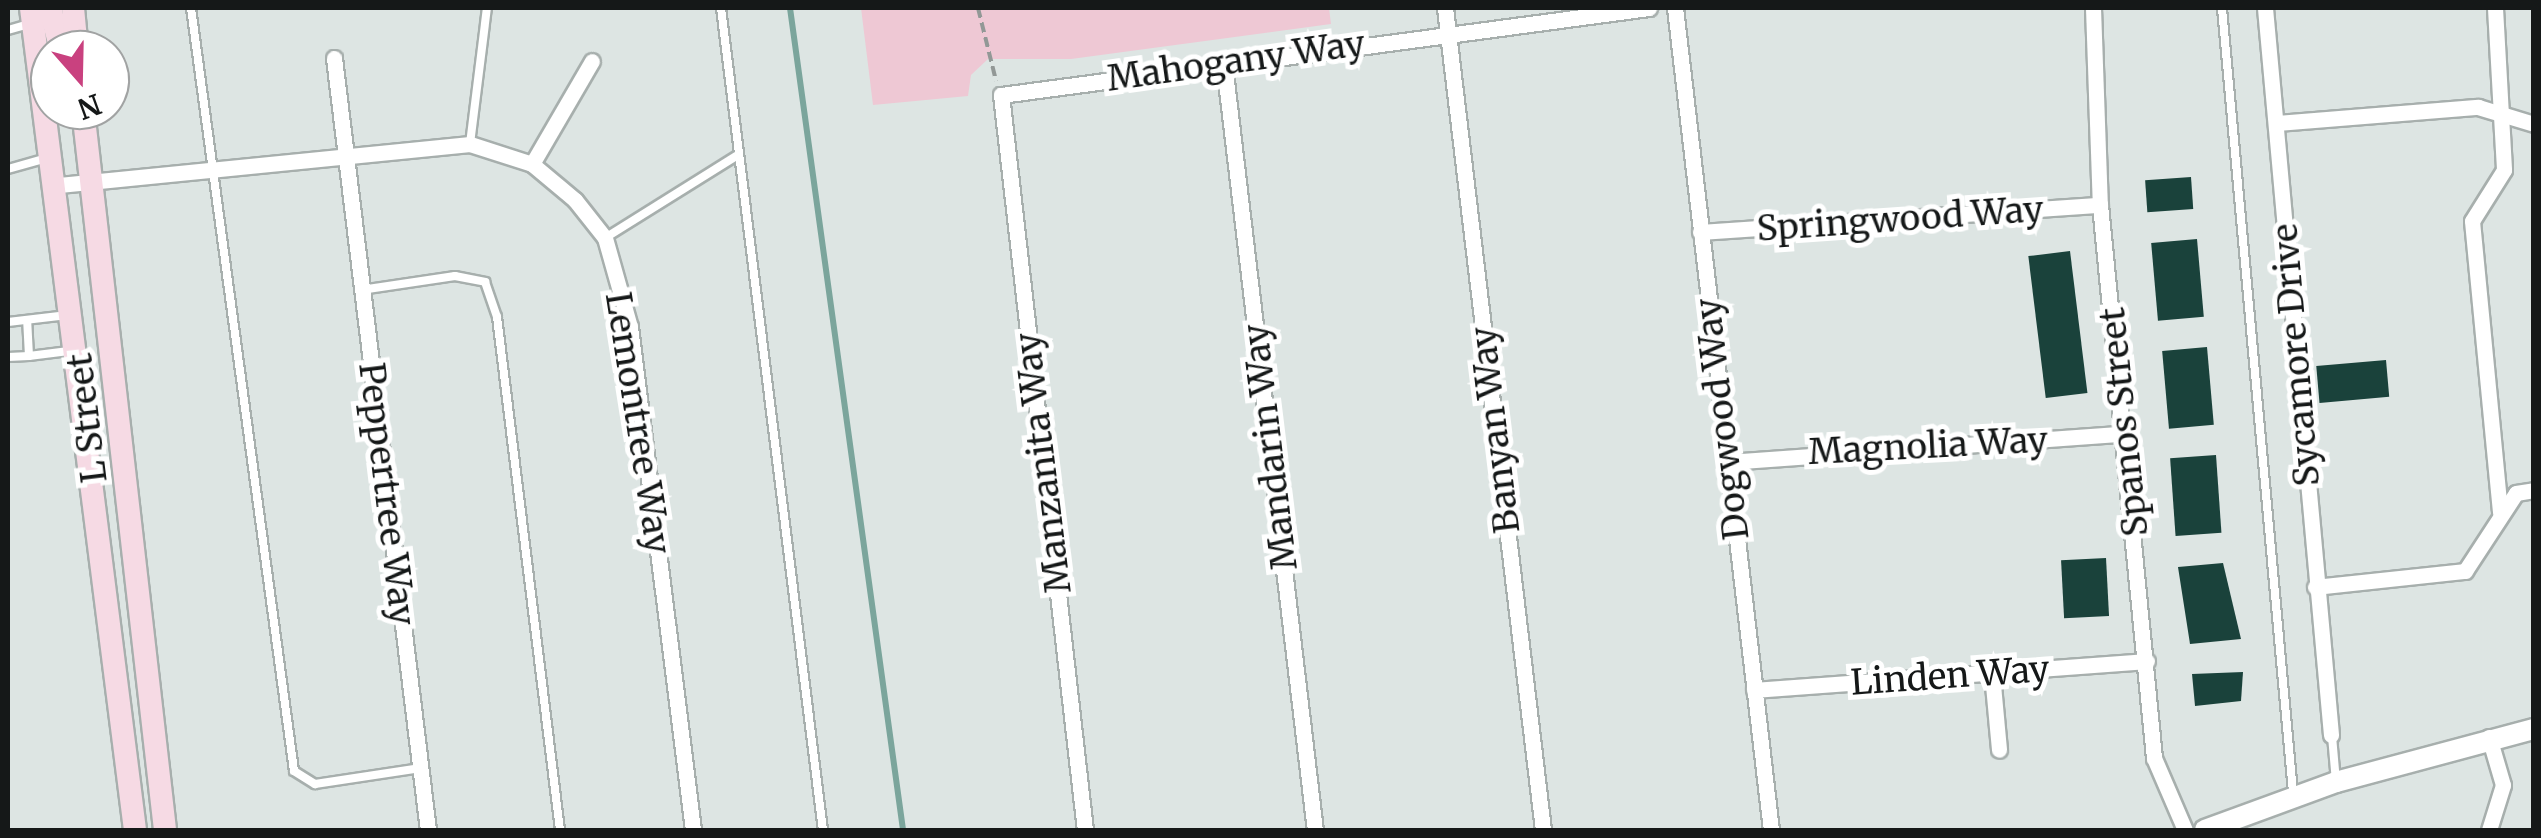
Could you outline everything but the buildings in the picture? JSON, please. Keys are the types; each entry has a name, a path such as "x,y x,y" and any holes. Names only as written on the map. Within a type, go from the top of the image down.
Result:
{"main road":[{"name":"L Street","path":"38,12 136,830"},
{"name":"L Street","path":"84,130 164,830"}],"street":[{"name":"Banyan Way","path":"1445,8 1542,830"},
{"name":"Mahogany Way","path":"1002,95 1447,30 1648,8"},
{"name":"Dogwood Way","path":"1675,8 1771,830"},
{"name":"Spanos Street","path":"2093,8 2100,205 2128,433 2154,758 2184,830"},
{"name":"Sycamore Drive","path":"2265,8 2278,123 2315,587 2332,736"},
{"path":"2495,8 2495,117 2504,170 2472,220 2500,513"},
{"name":"Peppertree Way","path":"334,58 428,830"},
{"path":"532,164 592,61"},
{"name":"Mandarin Way","path":"1224,64 1315,830"},
{"name":"Manzanita Way","path":"1002,95 1086,830"},
{"path":"2278,123 2478,107 2495,117 2534,124"},
{"name":"Lemontree Way","path":"59,185 470,144 532,164 605,238 630,327 693,830"},
{"name":"Springwood Way","path":"1700,232 2100,205"},
{"name":"Magnolia Way","path":"1728,462 2128,433"},
{"path":"2315,587 2466,571 2516,493 2534,490"},
{"name":"Linden Way","path":"1754,690 2146,662"},
{"path":"1992,674 1999,750"},
{"path":"2205,830 2336,782 2489,737 2534,729"},
{"path":"2489,737 2503,785 2489,830"}],"lane":[{"path":"191,8 294,771 315,784 422,768"},
{"path":"470,144 488,8"},
{"path":"721,8 736,156 823,830"},
{"path":"2222,8 2294,798"},
{"path":"8,30 38,12"},
{"path":"8,169 56,155"},
{"path":"605,238 736,156"},
{"path":"362,290 455,276 484,282 497,317 560,830"},
{"path":"8,322 74,314"},
{"path":"27,320 28,356"},
{"path":"8,358 79,349"},
{"name":"Sycamore Drive","path":"2332,736 2336,782"}],"path":[{"path":"978,8 974,20 1002,95"}],"shaded area":[{"path":"861,8 1329,8 1331,24 1071,59 988,59 971,75 968,96 873,105"}],"waterway":[{"path":"790,8 903,830"}]}
